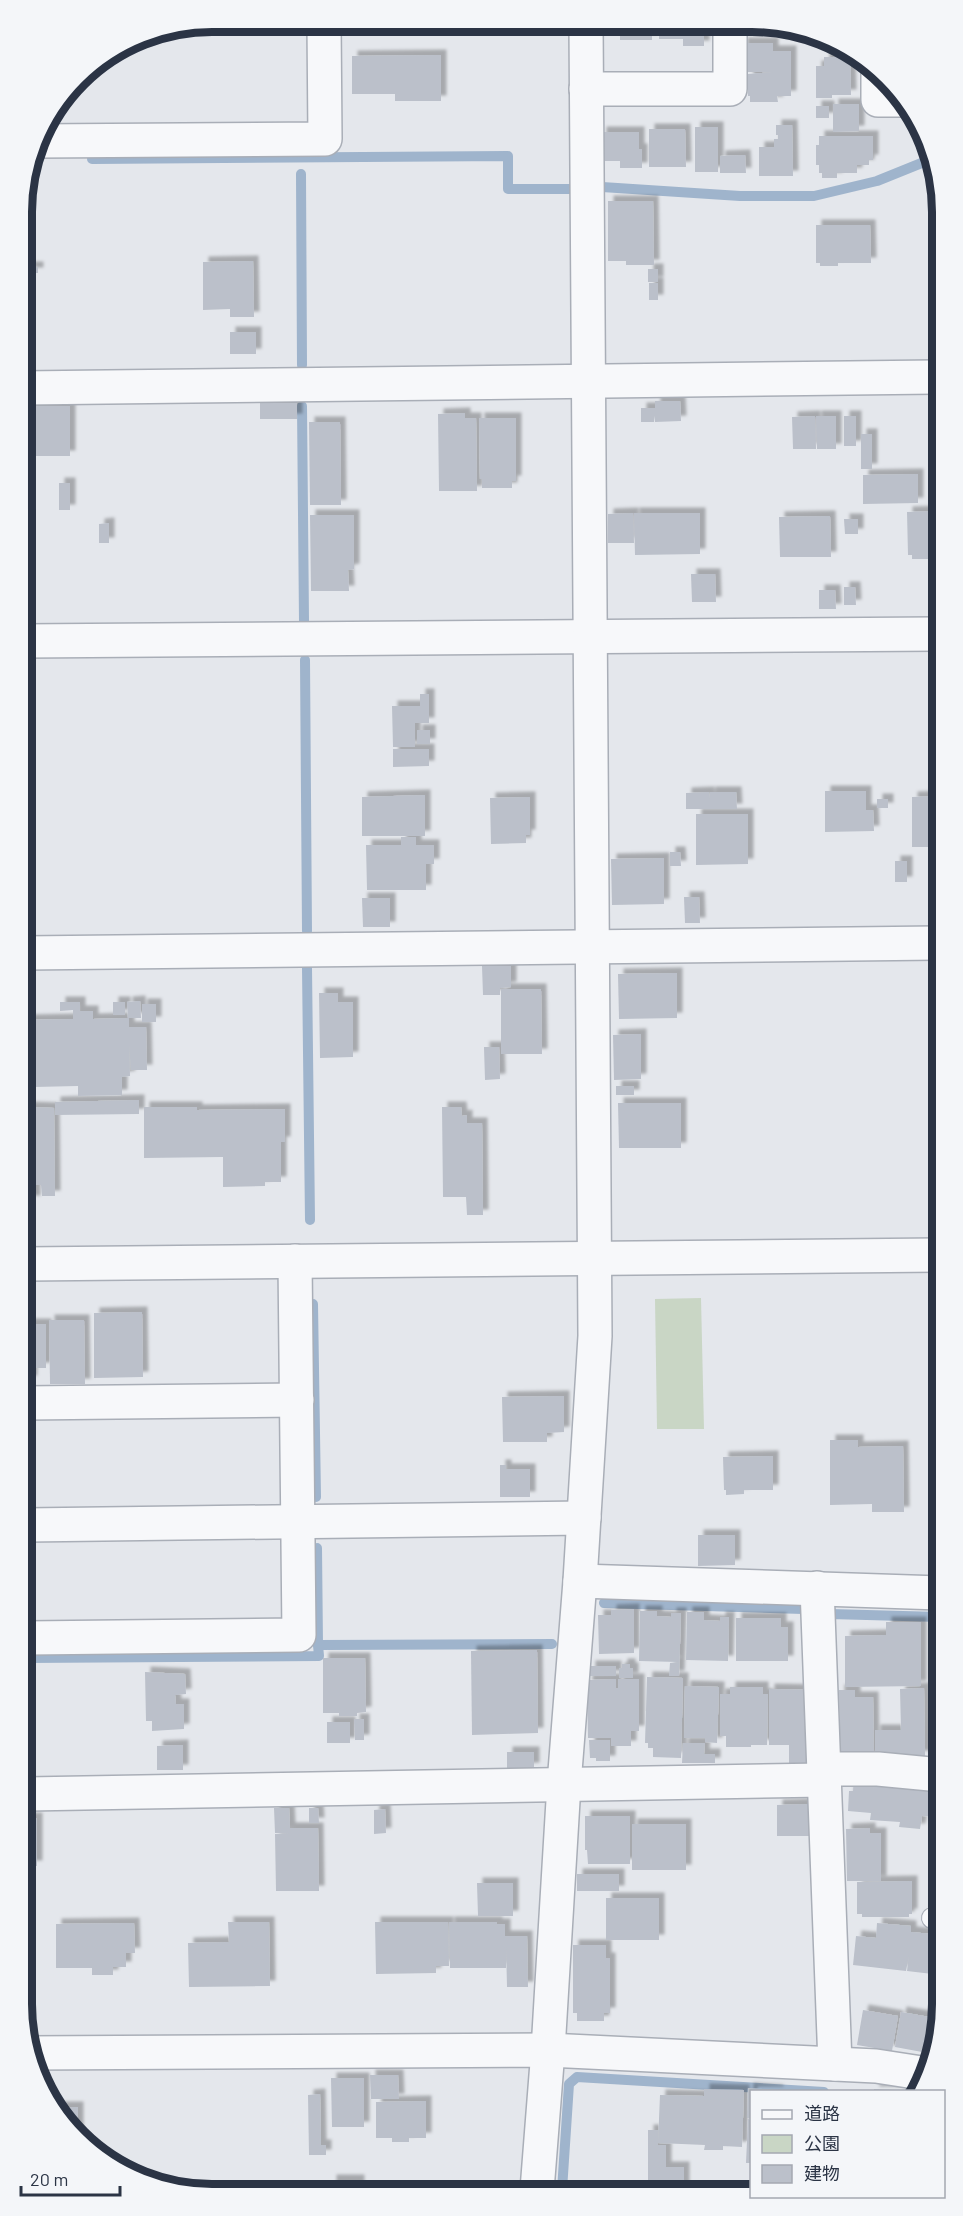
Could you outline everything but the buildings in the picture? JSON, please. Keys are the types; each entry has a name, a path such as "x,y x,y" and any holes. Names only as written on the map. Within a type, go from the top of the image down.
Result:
{"street":[{"path":"46,141 325,139 324,32"},
{"path":"537,2184 595,1336 586,32"},
{"path":"586,89 730,88 730,32"},
{"path":"878,84 878,100 892,100"},
{"path":"32,387 932,377"},
{"path":"32,641 932,634"},
{"path":"32,953 932,943"},
{"path":"31,1264 931,1255"},
{"path":"31,1638 299,1635 295,1262"},
{"path":"31,1402 297,1400"},
{"path":"31,1524 298,1523 584,1518"},
{"path":"580,1581 931,1593"},
{"path":"817,1588 824,1775 852,2074"},
{"path":"31,1794 564,1784 824,1775 878,1769 931,1774"},
{"path":"39,2053 548,2050 852,2074 917,2074"}],"green space":[{"path":"701,1298 704,1429 657,1429 655,1299"}],"waterway":[{"path":"92,159 508,156 508,189 576,189"},
{"path":"602,187 740,196 814,196 877,181 924,162"},
{"path":"301,174 302,365"},
{"path":"302,406 304,621"},
{"path":"305,660 307,931"},
{"path":"307,968 310,1220"},
{"path":"313,1304 316,1497"},
{"path":"317,1548 318,1645"},
{"path":"604,1603 803,1609"},
{"path":"831,1624 830,1614 931,1617"},
{"path":"31,1658 319,1656 318,1645 552,1644"},
{"path":"562,2184 569,2084 577,2077 791,2090"}]}
